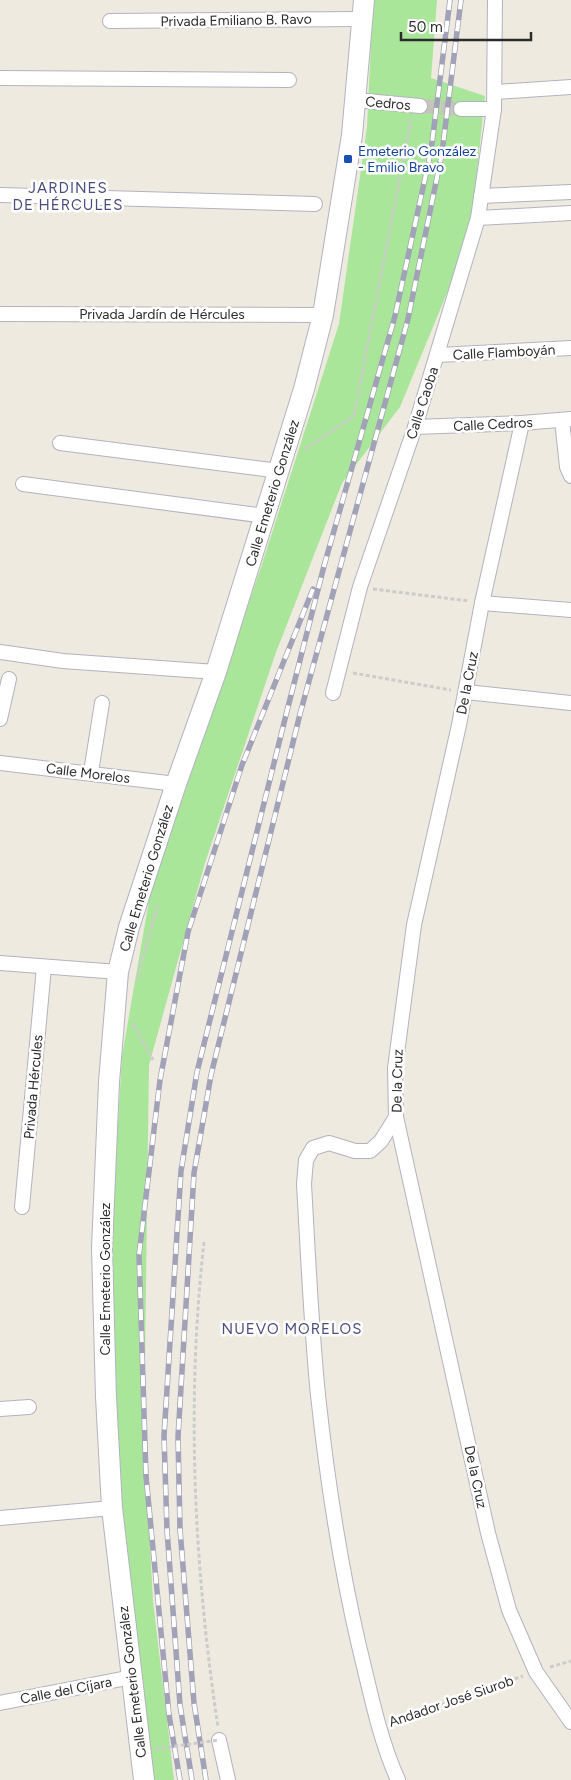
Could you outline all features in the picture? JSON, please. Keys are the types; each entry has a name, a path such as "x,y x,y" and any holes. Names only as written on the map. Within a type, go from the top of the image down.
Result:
{"street":[{"name":"Calle Caoba","path":"333,693 360,587 415,427 478,218 494,109 495,0"},
{"name":"Privada Emiliano B. Ravo","path":"110,22 363,9"},
{"name":"Calle Emeterio González","path":"144,1780 112,1508 106,1397 102,1248 109,1082 118,972 130,927 176,784 216,672 265,516 324,315 356,100 363,9"},
{"path":"0,78 289,80"},
{"path":"495,92 571,87"},
{"name":"Cedros","path":"356,100 416,110"},
{"path":"461,109 494,109"},
{"path":"482,196 571,192"},
{"path":"0,195 315,204"},
{"path":"478,218 571,213"},
{"name":"Privada Jardín de Hércules","path":"0,314 324,315"},
{"name":"Calle Flamboyán","path":"438,355 571,348"},
{"path":"566,420 567,467 571,476"},
{"name":"Calle Cedros","path":"415,427 522,424 566,420"},
{"name":"De la Cruz","path":"522,424 482,603 466,692 414,925 395,1068 396,1117 488,1533 509,1610 536,1672 571,1722"},
{"path":"60,443 279,471"},
{"path":"23,484 265,516"},
{"path":"482,603 571,610"},
{"path":"0,652 63,661 216,672"},
{"path":"0,719 9,679"},
{"path":"466,692 571,703"},
{"path":"91,772 102,703"},
{"name":"Calle Morelos","path":"0,763 91,772 176,784"},
{"path":"0,963 118,972"},
{"name":"Privada Hércules","path":"22,1207 44,967"},
{"path":"380,1726 350,1608 318,1395 304,1184 306,1160 313,1148 329,1143 355,1151 370,1152 381,1141 396,1117"},
{"path":"0,1409 29,1406"},
{"path":"0,1518 112,1508"},
{"name":"Calle del Cíjara","path":"0,1703 132,1677"},
{"name":"Andador José Siurob","path":"380,1726 397,1777"},
{"path":"219,1740 228,1780"}],"path":[{"path":"302,444 299,453 354,416 416,110"},
{"path":"360,587 482,603"},
{"path":"338,670 466,692"},
{"path":"137,978 158,902"},
{"path":"136,986 148,920"},
{"path":"129,1027 130,1018 153,1060"},
{"path":"155,1748 219,1740 199,1560 195,1456 197,1307 204,1242"},
{"name":"Andador José Siurob","path":"380,1726 571,1661"}],"green space":[{"path":"373,0 437,0 431,78 485,96 470,237 400,407 342,483 275,655 205,863 149,1065 144,1432 153,1601 174,1780 151,1780 131,1638 112,1382 111,1240 122,1056 150,895 262,564 339,324 367,127"}],"tunnel":[{"path":"420,106 461,109"}],"railway":[{"path":"192,1780 180,1705 167,1530 164,1436 181,1171 197,1072 287,711 324,566 395,316 431,151 450,0"},
{"path":"206,1780 194,1703 180,1529 178,1437 194,1173 211,1075 300,714 408,319 442,153 461,0"},
{"path":"180,1780 169,1715 146,1476 139,1255 160,1080 188,932 242,765 313,589"}],"place":[{"name":"Emeterio González - Emilio Bravo","path":"348,159"}],"district":[{"name":"JARDINES DE HÉRCULES","path":"68,196"},
{"name":"NUEVO MORELOS","path":"292,1329"}]}
